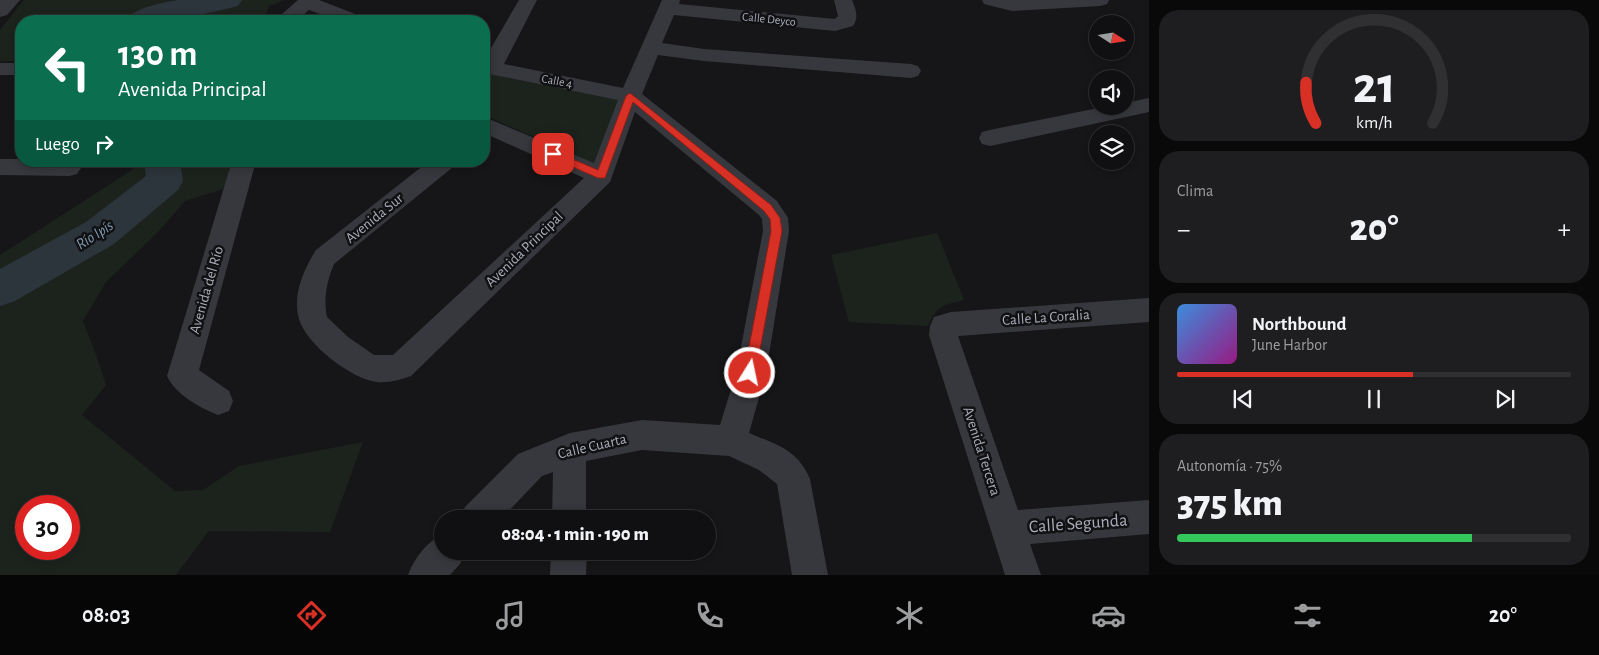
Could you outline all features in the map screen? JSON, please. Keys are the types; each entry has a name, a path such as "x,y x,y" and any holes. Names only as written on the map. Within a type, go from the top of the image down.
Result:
{"street":[{"path":"0,11 12,0"},
{"path":"490,62 528,0"},
{"name":"Calle Deyco","path":"670,4 836,25 846,22 848,16 843,0"},
{"path":"991,0 1012,5 1100,0"},
{"path":"292,15 309,1 342,15"},
{"name":"Avenida Principal","path":"379,369 400,367 601,176 630,96 670,4"},
{"path":"651,48 704,55 910,70"},
{"name":"Calle 4","path":"490,68 630,96"},
{"path":"0,69 15,69"},
{"path":"630,96 768,208 775,218 776,231 750,373 732,441 772,459 788,470 793,479 810,575"},
{"path":"990,138 1149,105"},
{"path":"490,129 601,176"},
{"name":"Avenida del Río","path":"218,401 182,376 242,167"},
{"name":"Avenida Sur","path":"379,369 368,366 326,337 313,322 312,304 318,269 325,257 438,167"},
{"path":"0,168 69,168"},
{"name":"Calle La Coralia","path":"944,326 1149,310"},
{"name":"Avenida Tercera","path":"944,326 943,335 1023,575"},
{"name":"Calle Cuarta","path":"486,510 530,465 570,449 642,435 732,441"},
{"path":"569,510 570,449"},
{"name":"Calle Segunda","path":"1008,528 1149,518"},
{"path":"426,575 439,560"},
{"path":"568,575 569,560"}],"shaded area":[{"path":"24,0 285,0 269,6 266,15 15,15 15,61 0,61 0,30"},
{"path":"490,74 619,99 595,164 490,118"},
{"path":"133,167 237,167 230,187 185,201 158,232 106,282 83,321 106,385 82,415 175,491 203,490 239,466 363,442 330,532 209,531 176,575 0,575 0,255 132,170"},
{"path":"937,233 964,300 942,307 931,319 928,326 849,322 831,255"}],"waterway":[{"name":"Río Ipís","path":"156,15 170,10 228,0"},
{"name":"Río Ipís","path":"0,289 100,233 165,181 163,167"}],"route":[{"path":"553,154 601,176 630,96 768,208 775,218 776,231 750,373"}]}
